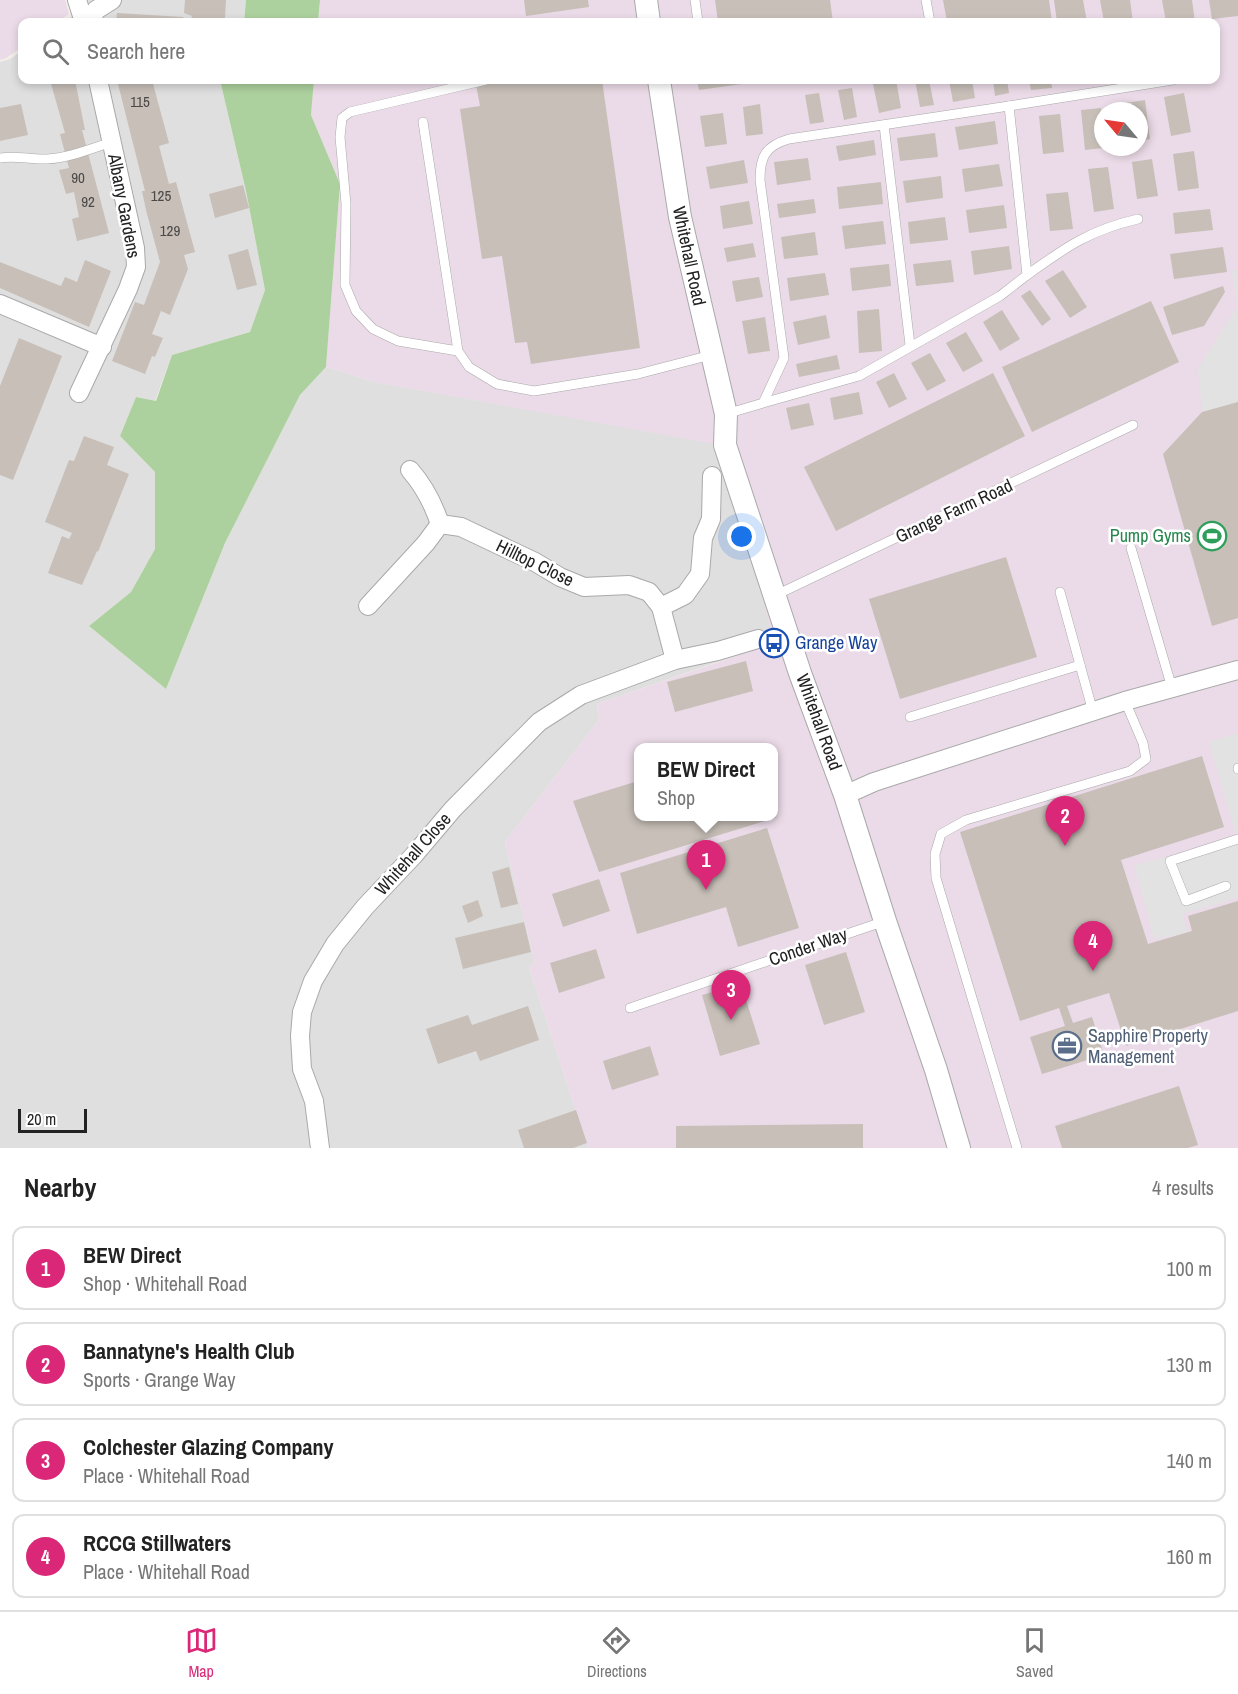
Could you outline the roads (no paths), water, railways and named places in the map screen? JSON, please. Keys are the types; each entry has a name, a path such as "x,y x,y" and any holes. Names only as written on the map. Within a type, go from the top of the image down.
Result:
{"street":[{"path":"77,0 83,18"},
{"path":"92,18 96,10 112,0"},
{"path":"646,0 648,18"},
{"name":"Albany Gardens","path":"79,393 120,310 136,267 135,248 99,84"},
{"name":"Whitehall Road","path":"660,84 680,217 726,414 725,445 774,596 845,795 936,1070 959,1148"},
{"path":"0,304 102,347"},
{"path":"368,606 426,543 440,524 421,483 410,470"},
{"path":"675,660 661,607 685,596 700,573 703,538 711,519 712,476"},
{"name":"Hilltop Close","path":"440,524 461,527 584,587 629,585 649,592 661,607"},
{"name":"Whitehall Close","path":"320,1148 314,1101 302,1069 300,1036 302,1012 313,981 335,944 365,907 453,809 539,722 581,695 675,660 718,651 758,639"},
{"path":"845,795 874,782 1125,701 1238,670"}],"lane":[{"path":"695,0 697,18"},
{"path":"926,0 929,18"},
{"path":"458,351 398,342 373,329 356,311 345,285 346,204 340,137 342,118 350,112 469,84"},
{"path":"763,403 784,358 760,180 760,162 767,151 778,142 1148,84"},
{"path":"1009,106 1027,275"},
{"path":"423,122 458,351 469,368 497,384 534,391 639,374 711,355"},
{"path":"884,125 910,345"},
{"path":"0,159 9,156 59,158 112,142"},
{"path":"726,414 860,376 910,345 1000,296 1076,240 1112,225 1138,219"},
{"name":"Grange Farm Road","path":"774,596 1133,425"},
{"path":"1131,548 1172,688"},
{"path":"1060,592 1093,712"},
{"path":"910,717 1080,665"},
{"path":"1017,1148 936,878 935,854 941,834 966,820 1130,771 1146,759 1143,743 1125,701"},
{"path":"1226,886 1186,901 1170,861 1238,839"},
{"name":"Conder Way","path":"630,1008 885,921"}],"place":[{"name":"Pump Gyms","path":"1212,536"},
{"name":"Grange Way","path":"774,643"},
{"name":"Bannatyne's Health Club","path":"1065,846"},
{"name":"BEW Direct","path":"706,890"},
{"name":"RCCG Stillwaters","path":"1093,971"},
{"name":"Colchester Glazing Company","path":"731,1020"},
{"name":"Sapphire Property Management","path":"1067,1046"}]}
